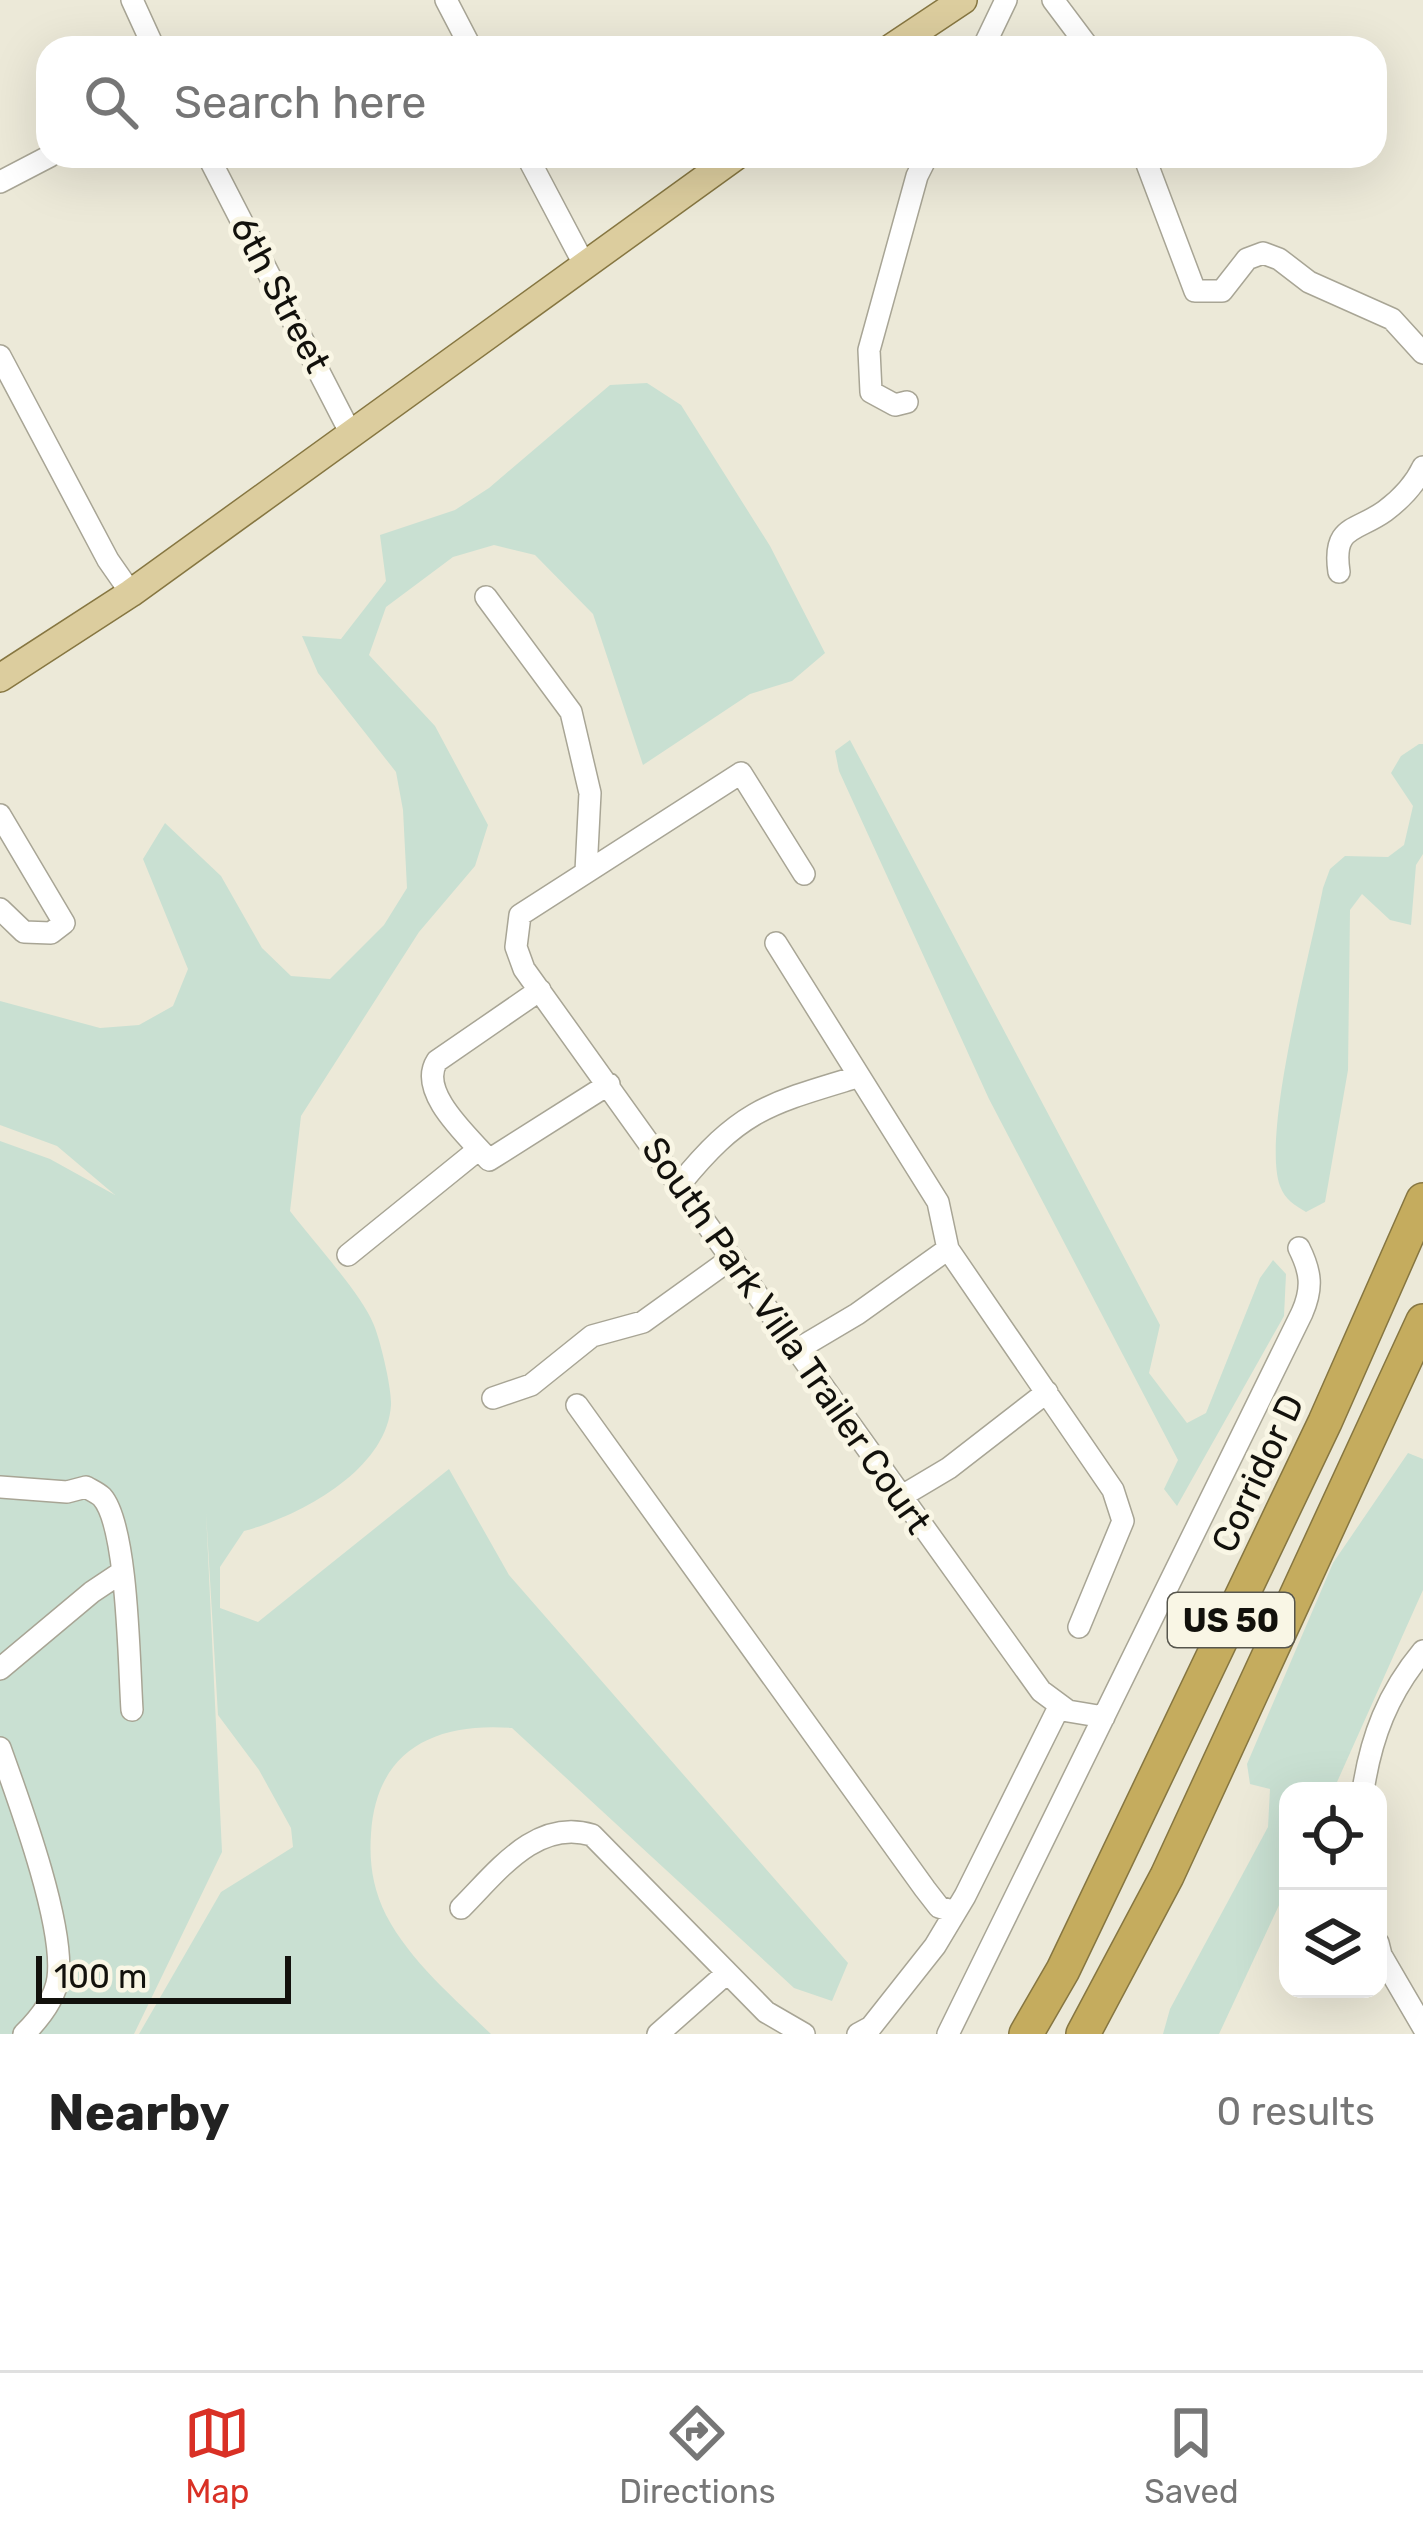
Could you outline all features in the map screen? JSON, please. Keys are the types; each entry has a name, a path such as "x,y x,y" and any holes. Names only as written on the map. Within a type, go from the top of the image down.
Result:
{"highway":[{"name":"Corridor D","path":"1027,2034 1063,1970 1315,1443 1423,1200"},
{"name":"US 50","path":"1083,2034 1167,1876 1423,1321"}],"main road":[{"path":"909,36 963,0"},
{"path":"0,678 131,593 719,168"}],"street":[{"path":"132,0 148,36"},
{"path":"446,0 465,36"},
{"path":"989,36 1006,0"},
{"path":"1053,0 1080,36"},
{"path":"0,182 36,163"},
{"name":"6th Street","path":"214,168 351,434"},
{"path":"533,168 584,264"},
{"path":"907,402 895,405 871,392 869,350 921,168"},
{"path":"1149,168 1196,291 1222,291 1247,259 1263,253 1339,297 1392,319 1423,353"},
{"path":"0,356 108,560 131,593"},
{"path":"1339,572 1336,555 1349,529 1384,512 1416,481 1423,467"},
{"path":"486,597 572,712 590,793 586,871"},
{"path":"586,871 741,773 804,874"},
{"path":"0,815 64,923 59,930 41,935 24,932 2,914"},
{"name":"South Park Villa Trailer Court","path":"586,871 520,915 516,947 524,969 1041,1691 1060,1705"},
{"path":"776,943 938,1202 948,1249 1113,1490 1124,1521 1079,1627"},
{"path":"540,990 436,1061 430,1081 446,1110 489,1160 609,1084"},
{"path":"680,1184 716,1140 745,1117 857,1077"},
{"path":"348,1255 479,1149"},
{"path":"948,2034 1311,1293 1308,1266 1299,1248"},
{"path":"798,1349 948,1249"},
{"path":"493,1398 531,1385 592,1336 643,1322 732,1258"},
{"path":"902,1496 949,1468 1047,1392"},
{"path":"577,1405 925,1889 939,1906 955,1912"},
{"path":"0,1487 67,1492 86,1487 100,1495 110,1510 122,1572 132,1710"},
{"path":"0,1669 122,1572"},
{"path":"1364,1782 1387,1702 1423,1651"},
{"path":"858,2034 871,2027 935,1946 1060,1705 1104,1718"},
{"path":"0,1748 27,1822 59,1952 57,1983 40,2018 24,2034"},
{"path":"461,1908 505,1864 548,1832 572,1829 592,1835 766,2012 804,2034"},
{"path":"1387,1964 1423,2027"},
{"path":"658,2034 727,1972"}],"green space":[{"path":"647,383 681,405 770,546 825,653 792,681 750,694 643,765 593,614 535,555 494,545 453,557 386,607 369,655 435,726 488,825 475,866 419,932 301,1116 290,1211 373,1323 390,1388 386,1428 374,1450 337,1487 290,1514 244,1531 220,1567 220,1608 258,1622 449,1469 509,1575 848,1963 832,2001 794,1988 512,1728 484,1727 435,1737 398,1762 375,1805 371,1855 378,1895 396,1932 434,1979 491,2034 139,2034 221,1892 293,1847 291,1828 259,1770 218,1715 206,1512 222,1852 134,2034 0,2034 0,1141 50,1159 115,1195 57,1146 0,1125 0,1001 100,1028 139,1025 173,1006 188,969 143,859 165,823 221,876 262,948 291,976 330,979 384,925 407,888 403,810 396,772 318,673 302,636 341,639 386,581 380,535 455,510 489,488 610,385"},
{"path":"850,740 1160,1325 1149,1373 1187,1423 1206,1413 1260,1278 1273,1260 1286,1274 1284,1316 1177,1506 1164,1489 1178,1460 989,1099 839,771 835,751"},
{"path":"1423,744 1423,854 1416,865 1411,925 1390,920 1362,894 1350,910 1348,1070 1325,1202 1306,1212 1280,1186 1277,1126 1323,888 1330,869 1345,856 1388,857 1404,845 1413,806 1391,773 1401,756"},
{"path":"1408,1453 1423,1459 1423,1590 1337,1782 1279,1782 1279,1905 1219,2034 1163,2034 1170,2009 1268,1827 1270,1789 1250,1784 1247,1764 1333,1563"}]}
